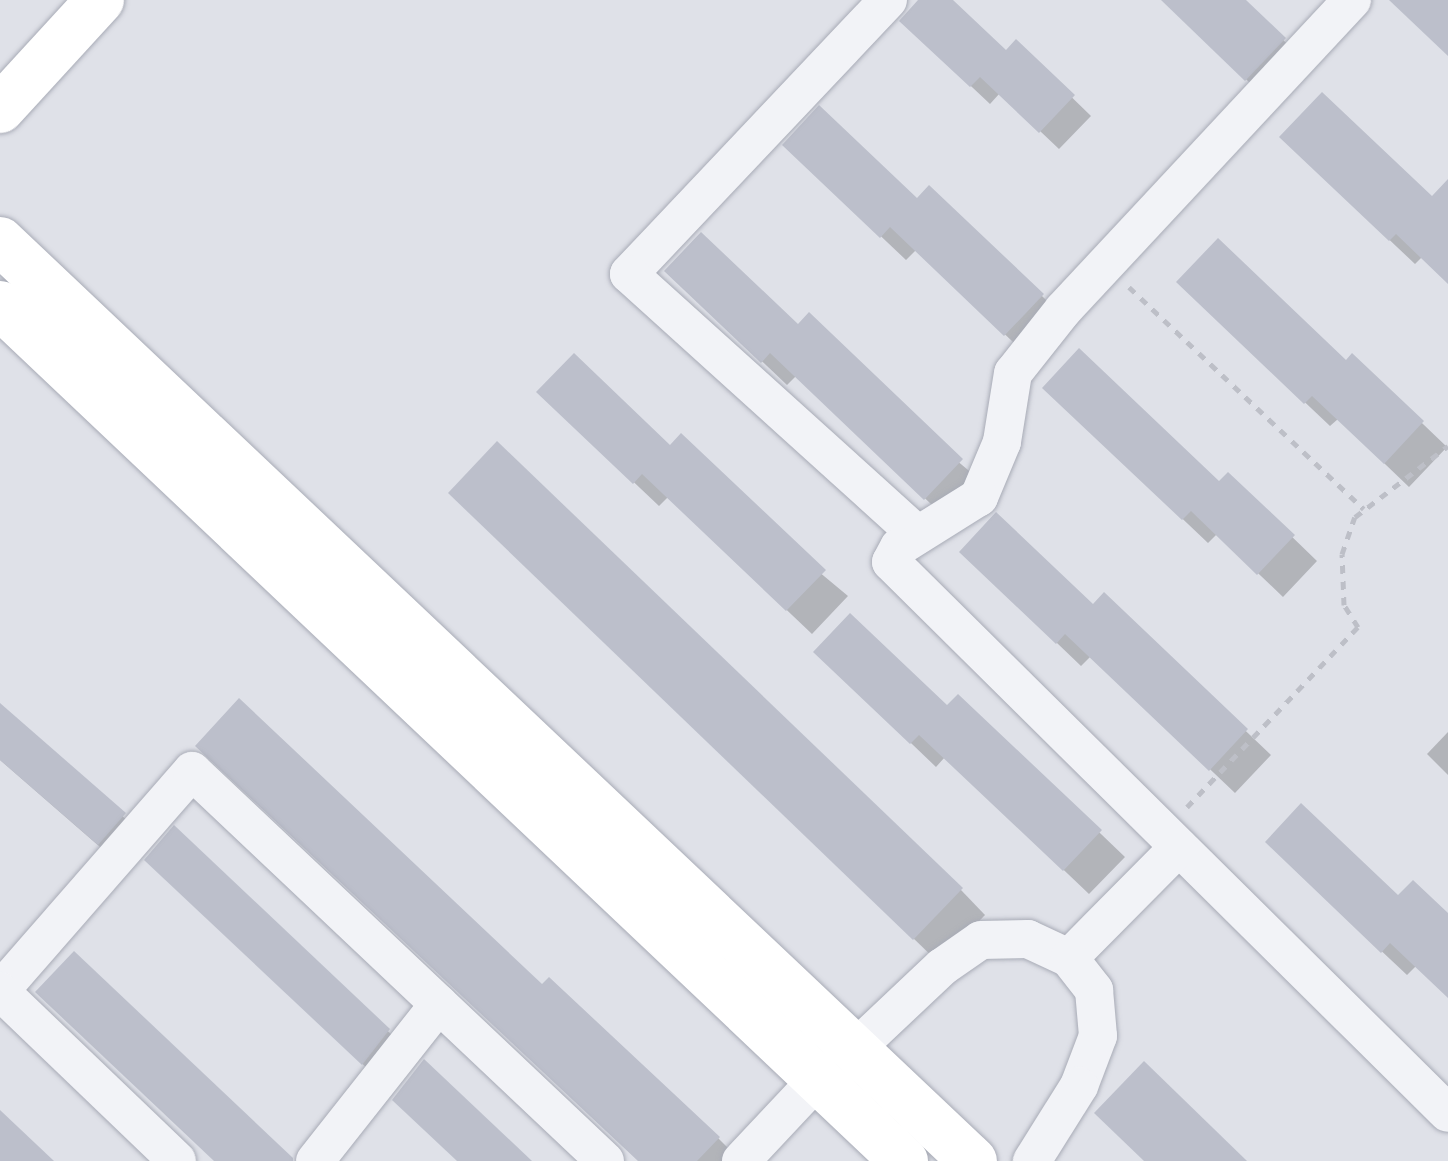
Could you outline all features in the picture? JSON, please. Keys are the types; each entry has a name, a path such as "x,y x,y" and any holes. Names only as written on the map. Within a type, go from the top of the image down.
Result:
{"main road":[{"path":"0,109 100,0"},
{"path":"0,241 973,1161"},
{"path":"0,305 904,1161"}],"street":[{"path":"888,0 629,274 918,535"},
{"path":"1352,0 1105,264 1013,373 1002,442 979,497 899,547 891,562 1448,1113"},
{"path":"177,1161 0,991 192,770 605,1161"},
{"path":"1069,958 1172,839"},
{"path":"855,1049 942,967 981,940 1028,939 1069,958 1094,990 1098,1036 1079,1086 1032,1161"},
{"path":"315,1161 439,1004"},
{"path":"741,1161 818,1079"}],"path":[{"path":"1105,264 1364,508"},
{"path":"1172,839 1358,627 1344,605 1342,554 1354,517 1448,446"}],"building":[{"path":"918,0 953,0 1006,50 1016,39 1075,95 1039,133 980,77 970,87 899,21"},
{"path":"1161,0 1246,0 1286,38 1245,81"},
{"path":"1389,0 1448,0 1448,56"},
{"path":"1322,92 1432,196 1448,179 1448,284 1396,234 1389,241 1279,137"},
{"path":"819,105 917,198 929,185 1044,294 1004,336 890,227 880,238 782,145"},
{"path":"701,232 798,324 809,312 963,459 924,500 770,353 761,363 664,271"},
{"path":"1218,238 1346,360 1352,353 1424,421 1384,464 1312,396 1304,404 1176,282"},
{"path":"1079,348 1219,481 1228,472 1295,535 1257,575 1191,511 1182,520 1042,388"},
{"path":"574,353 670,445 681,433 826,570 786,611 642,474 633,484 536,392"},
{"path":"497,441 963,888 913,940 448,493"},
{"path":"996,512 1093,604 1104,592 1248,729 1209,771 1065,634 1056,644 959,552"},
{"path":"850,613 947,705 958,694 1102,830 1063,871 919,735 910,744 813,652"},
{"path":"239,698 542,984 549,977 720,1137 697,1161 638,1161 195,746"},
{"path":"0,703 126,813 98,845 0,760"},
{"path":"1301,803 1398,895 1413,880 1448,913 1448,998 1390,943 1381,953 1265,842"},
{"path":"174,825 390,1029 362,1065 144,860"},
{"path":"74,951 293,1161 214,1161 35,992"},
{"path":"424,1059 532,1161 457,1161 392,1100"},
{"path":"1144,1061 1247,1161 1144,1161 1094,1113"},
{"path":"0,1110 54,1161 0,1161"}]}
